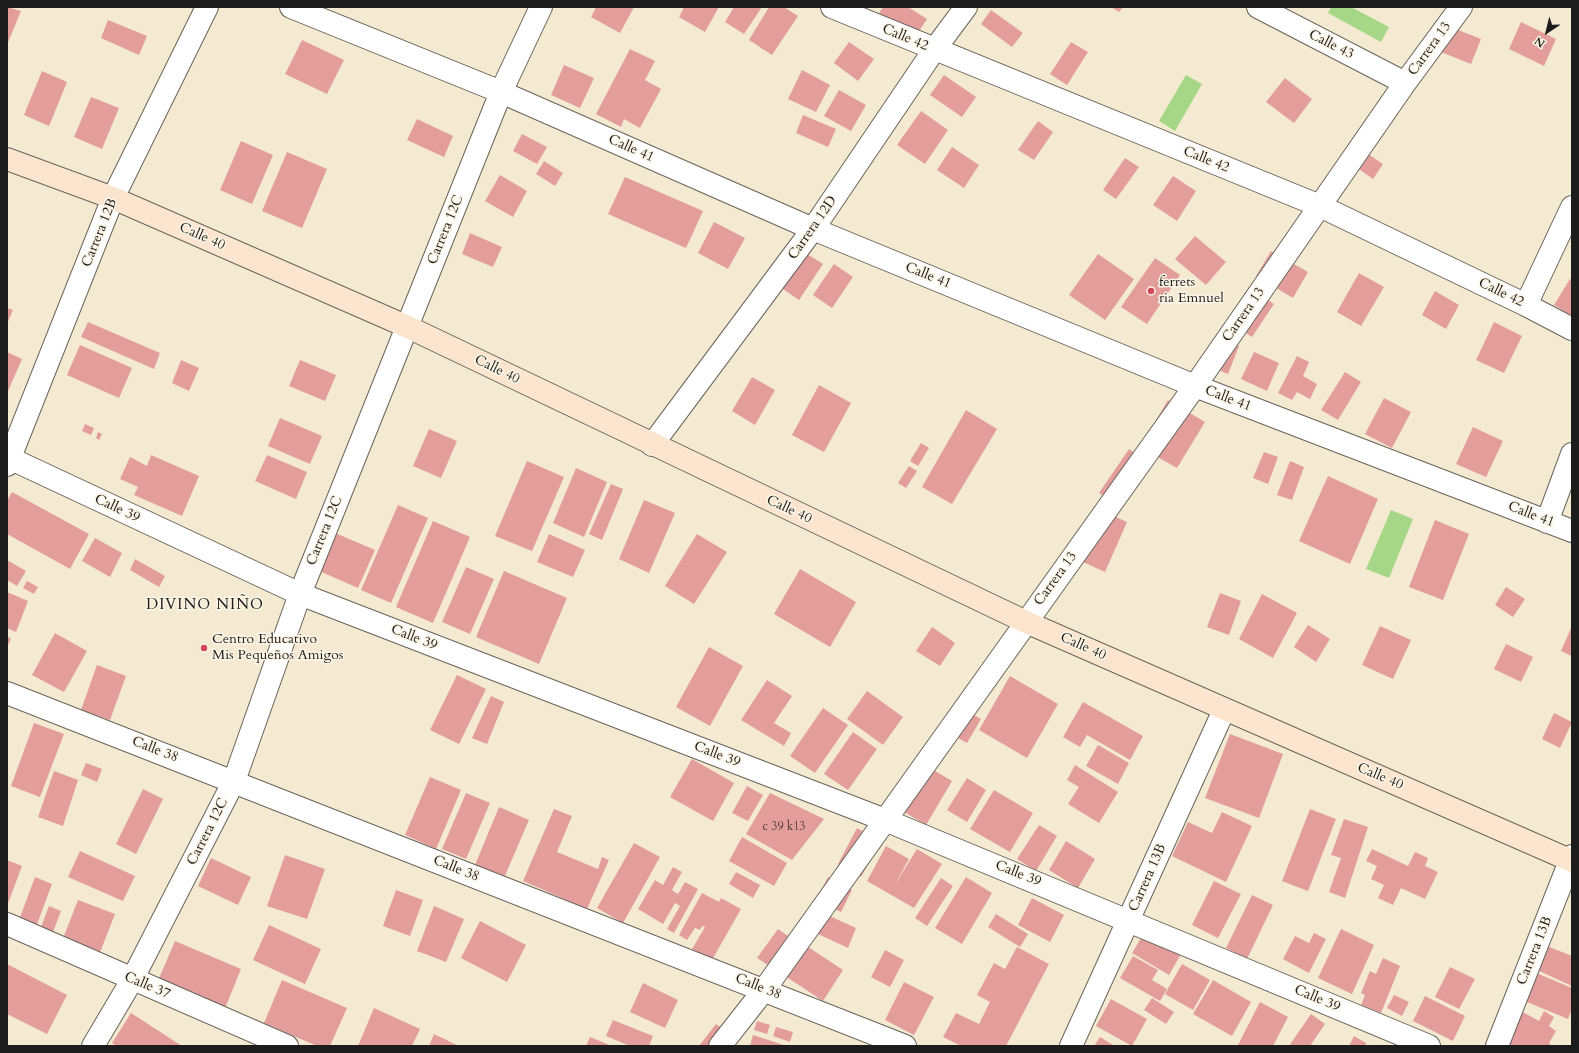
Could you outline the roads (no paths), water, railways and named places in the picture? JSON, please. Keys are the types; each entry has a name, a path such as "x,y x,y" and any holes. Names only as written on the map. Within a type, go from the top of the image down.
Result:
{"street":[{"name":"Carrera 12B","path":"8,460 113,198 207,7"},
{"name":"Calle 41","path":"291,7 501,92 813,229 1195,386 1572,531"},
{"name":"Carrera 12C","path":"93,1046 132,980 234,781 300,594 501,92 541,7"},
{"name":"Calle 42","path":"832,7 934,50 1320,206 1526,305 1572,329"},
{"name":"Carrera 12D","path":"652,445 813,229 934,50 966,7"},
{"name":"Calle 43","path":"1258,7 1405,83"},
{"name":"Carrera 13","path":"720,1046 764,990 1195,386 1405,83 1461,7"},
{"name":"Calle 40","path":"7,159 113,198 408,327 652,445 1026,622 1224,710 1572,859"},
{"path":"1526,305 1572,207"},
{"path":"1547,522 1572,454"},
{"name":"Calle 39","path":"8,460 300,594 885,820 1129,920 1429,1046"},
{"name":"Calle 38","path":"7,693 905,1046"},
{"name":"Carrera 13B","path":"1071,1046 1224,710"},
{"name":"Carrera 13B","path":"1497,1046 1572,859"},
{"name":"Calle 37","path":"7,924 132,980 287,1046"}],"place":[{"name":"ferrets ria Emnuel","path":"1151,291"},
{"name":"Centro Educativo Mis Pequeños Amigos","path":"204,648"}],"district":[{"name":"DIVINO NIÑO","path":"205,606"}]}
